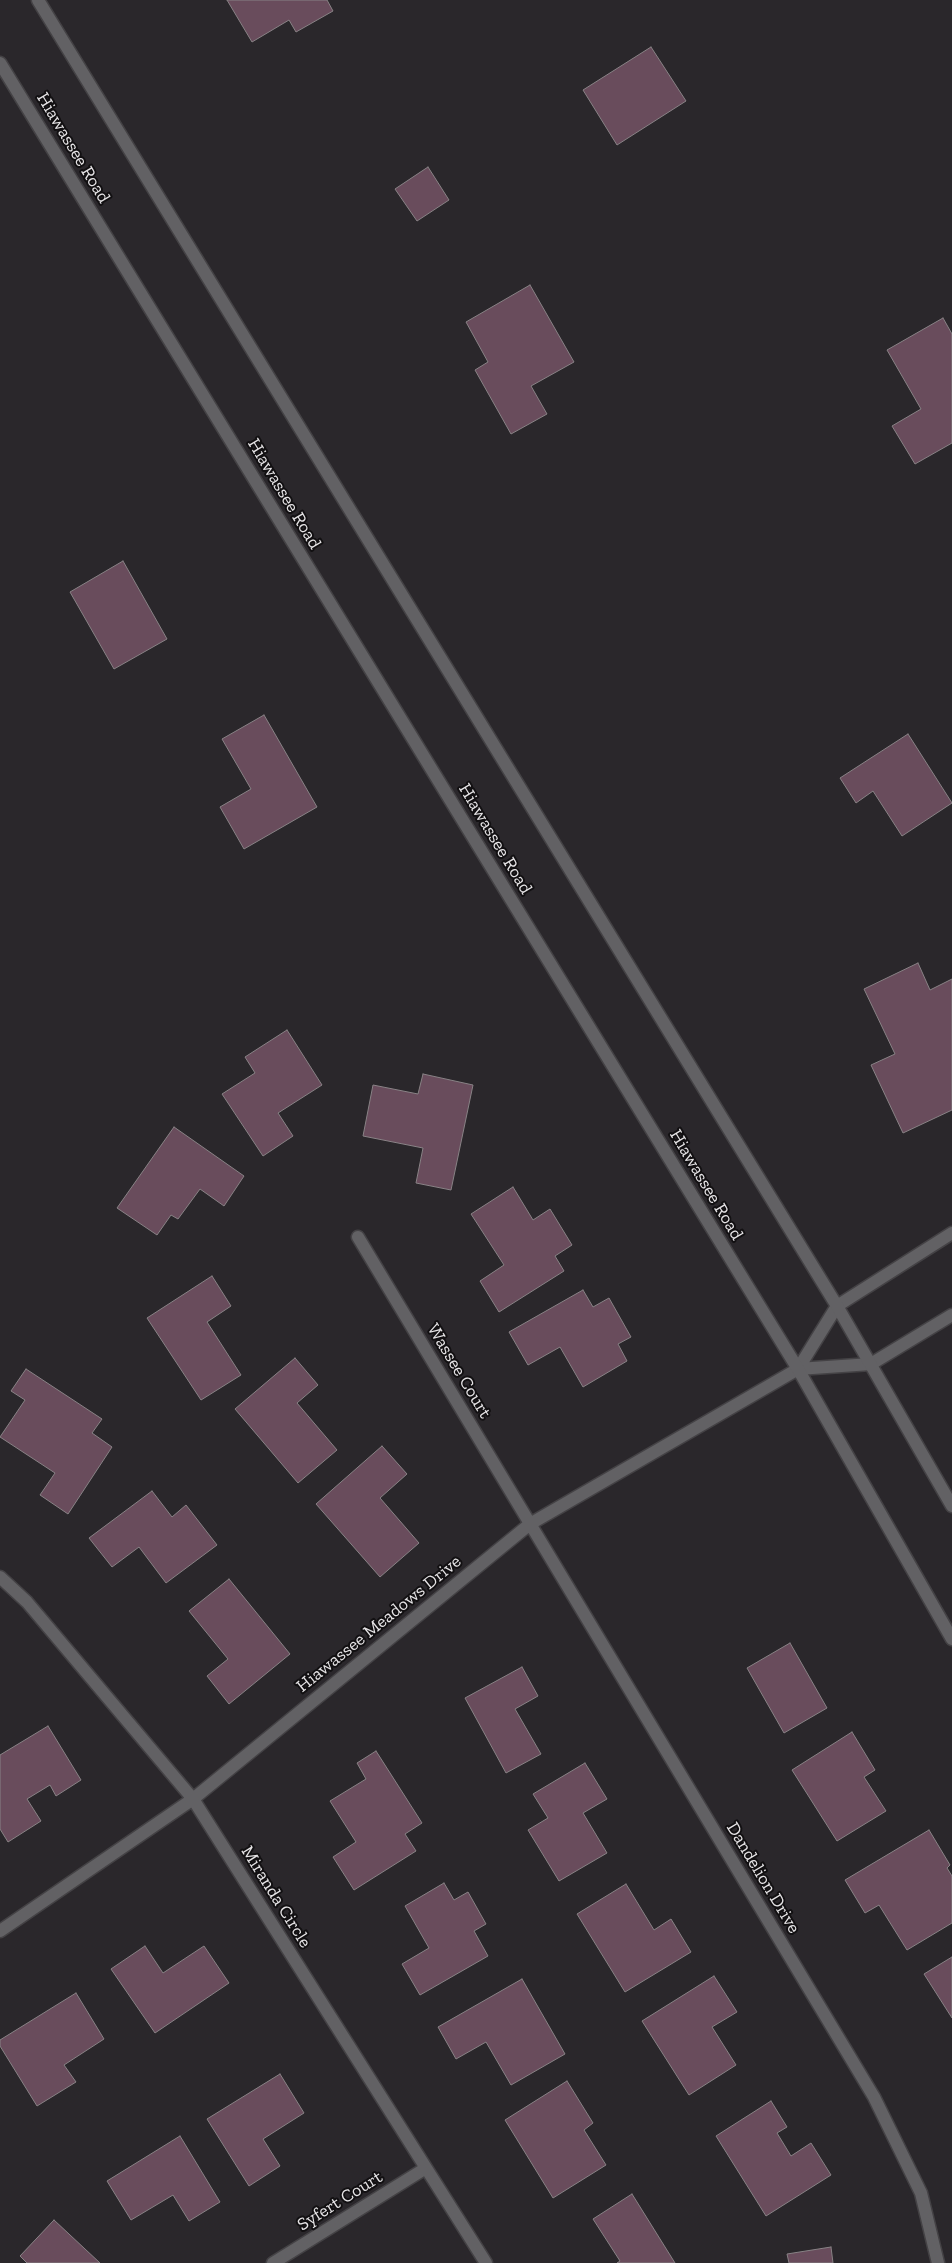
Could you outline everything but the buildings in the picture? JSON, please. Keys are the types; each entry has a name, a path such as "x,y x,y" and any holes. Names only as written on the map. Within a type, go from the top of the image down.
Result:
{"street":[{"path":"38,0 837,1306 952,1506"},
{"name":"Hiawassee Road","path":"0,63 798,1369 952,1639"},
{"path":"798,1369 837,1306 952,1233"},
{"name":"Wassee Court","path":"358,1237 530,1524"},
{"path":"798,1369 870,1364 952,1316"},
{"name":"Hiawassee Meadows Drive","path":"0,1932 193,1799 530,1524 798,1369"},
{"name":"Dandelion Drive","path":"530,1524 874,2097 921,2193 938,2263"},
{"name":"Miranda Circle","path":"0,1577 28,1602 193,1799 486,2263"},
{"name":"Syfert Court","path":"273,2263 426,2168"}]}
